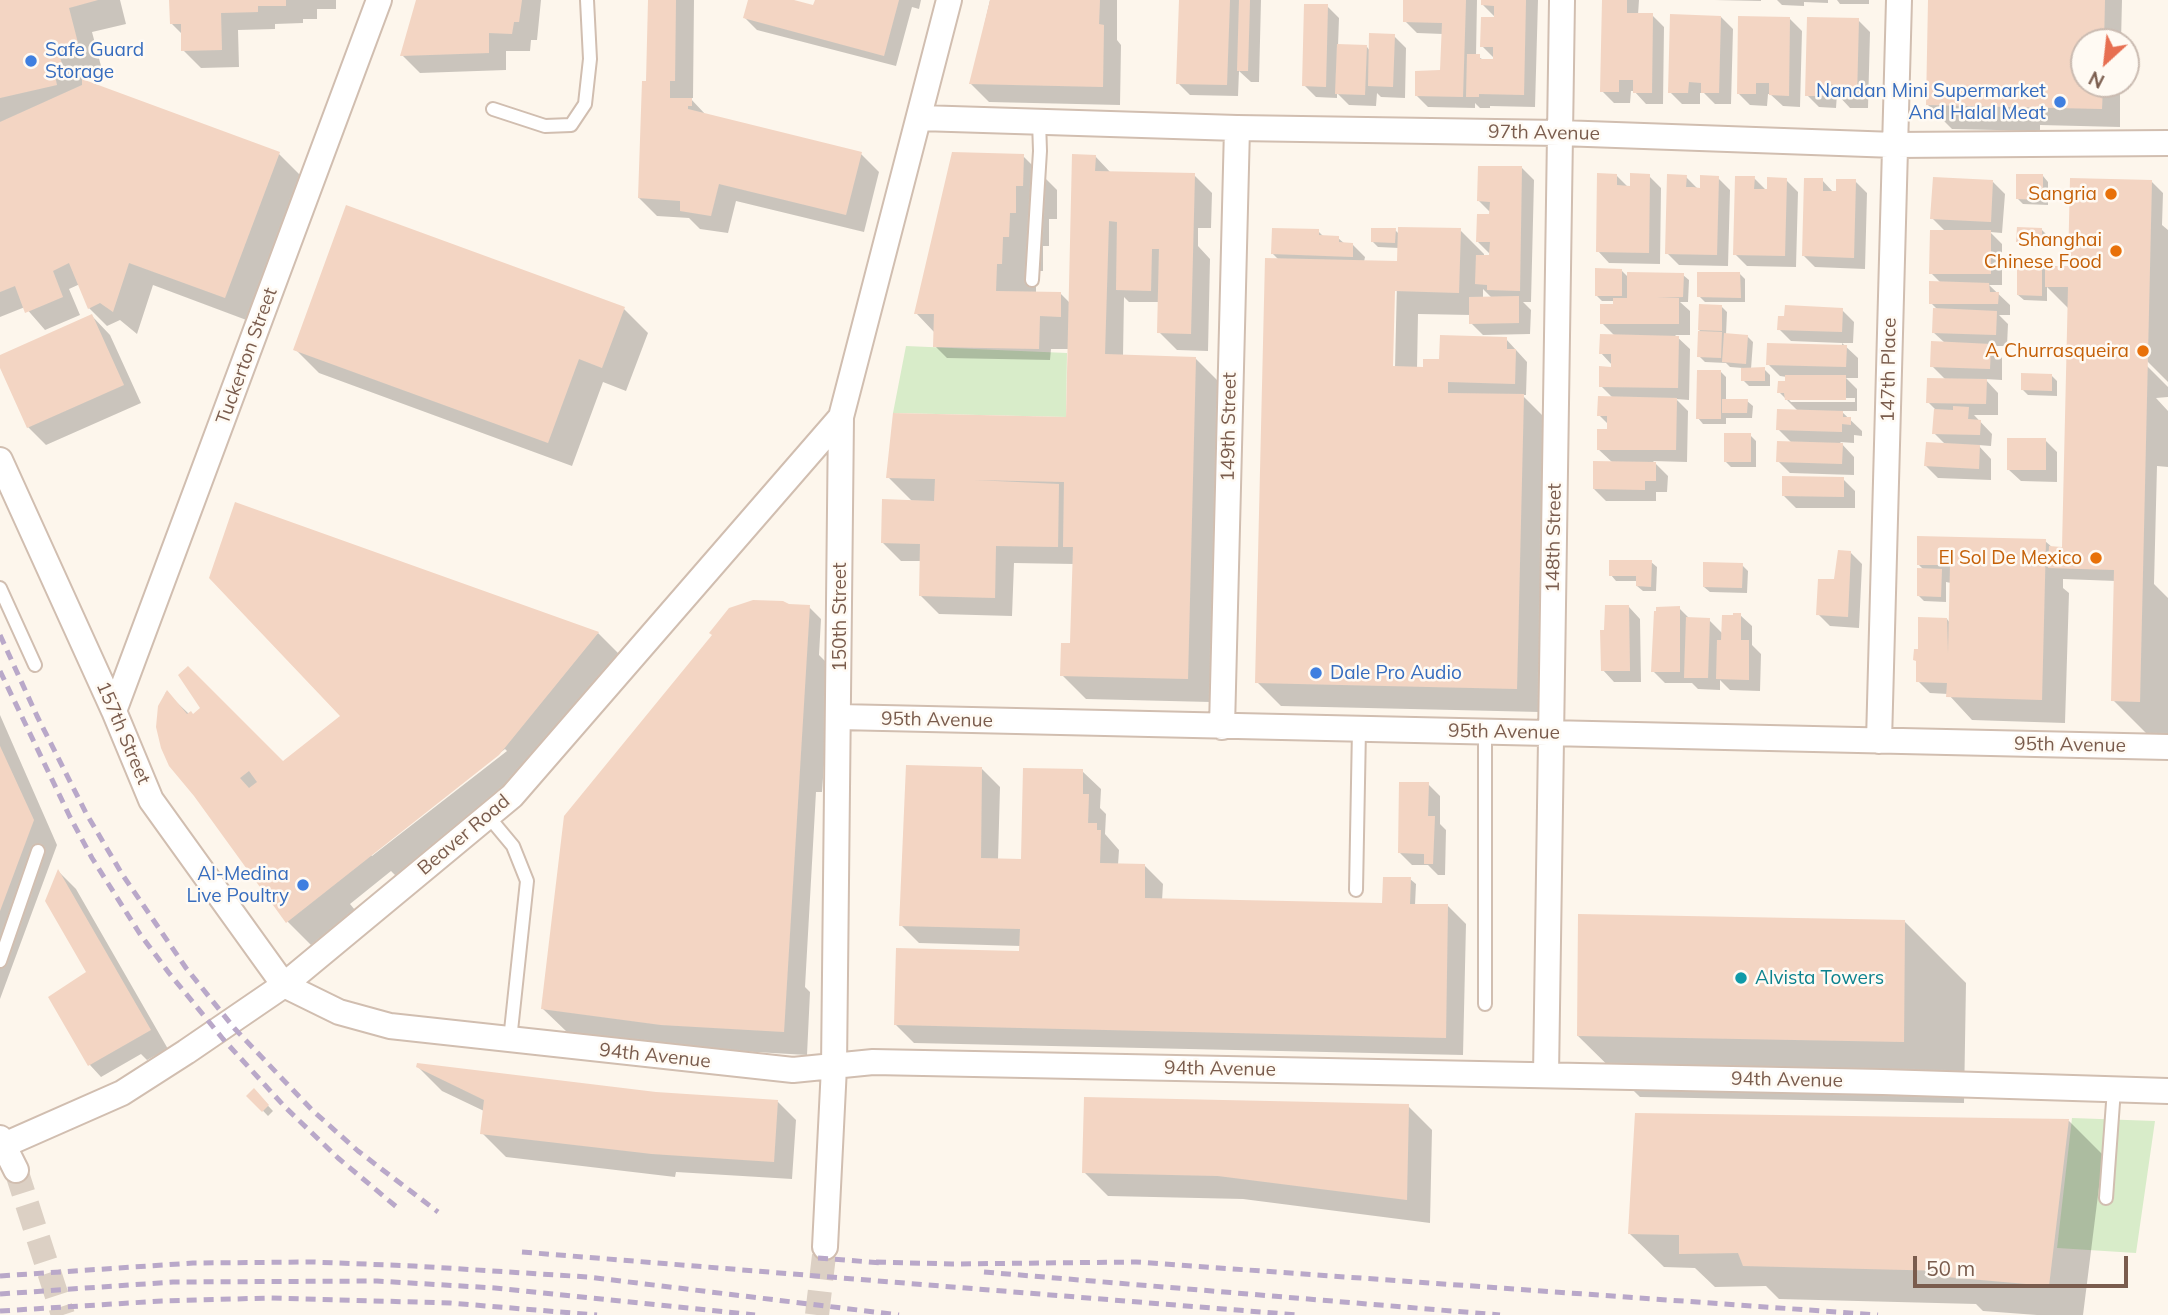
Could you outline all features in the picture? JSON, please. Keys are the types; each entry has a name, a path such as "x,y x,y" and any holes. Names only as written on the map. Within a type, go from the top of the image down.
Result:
{"street":[{"name":"Tuckerton Street","path":"114,711 379,0"},
{"name":"150th Street","path":"825,1247 834,1067 841,417 949,0"},
{"name":"148th Street","path":"1546,1075 1562,0"},
{"name":"147th Place","path":"1879,741 1899,0"},
{"name":"97th Avenue","path":"920,118 1237,128 1560,132 1895,145 2168,143"},
{"name":"149th Street","path":"1222,727 1237,128"},
{"name":"Beaver Road","path":"1,1143 122,1093 186,1052 284,985 512,796 841,417"},
{"name":"157th Street","path":"0,460 114,711 151,800 284,985"},
{"name":"95th Avenue","path":"839,717 2168,747"},
{"name":"94th Avenue","path":"284,985 339,1012 390,1026 793,1070 873,1062 2168,1091"},
{"path":"1,1143 16,1170"}],"lane":[{"path":"493,109 545,126 571,125 585,104 590,59 587,0"},
{"path":"1032,279 1040,151 1039,121"},
{"path":"0,588 35,664"},
{"path":"1356,890 1359,729"},
{"path":"1485,732 1485,1004"},
{"path":"488,816 513,846 527,881 510,1040"},
{"path":"0,961 38,850"},
{"path":"2106,1198 2114,1089"}],"green space":[{"path":"906,346 1067,353 1066,417 893,413"},
{"path":"2072,1118 2155,1121 2136,1253 2057,1248"}],"building":[{"name":"Safe Guard Storage","path":"0,0 98,0 69,8 78,43 58,47 64,74 55,76 57,85 0,98"},
{"path":"169,0 286,0 286,6 258,6 258,12 221,13 222,50 181,51 181,24 170,24"},
{"path":"416,0 522,0 519,22 514,22 512,34 489,33 489,53 400,56"},
{"path":"648,0 676,0 675,81 670,81 670,98 692,98 692,106 688,106 688,109 862,152 846,215 719,184 711,216 680,211 680,201 638,198"},
{"path":"748,0 794,0 813,5 815,0 899,0 884,56 743,18"},
{"path":"990,0 1100,0 1099,24 1104,25 1103,87 969,84"},
{"path":"1179,0 1230,0 1227,85 1176,84"},
{"path":"1239,0 1250,0 1248,71 1237,71"},
{"path":"1403,0 1466,0 1463,97 1415,96 1415,71 1440,70 1442,23 1403,22"},
{"path":"1481,0 1526,0 1524,95 1479,94 1479,97 1466,97 1467,54 1480,54 1480,59 1493,59 1493,47 1480,47 1481,17 1494,17 1494,6 1481,5"},
{"path":"1602,0 1627,0 1627,13 1653,13 1652,93 1633,93 1633,80 1619,80 1619,92 1600,92"},
{"path":"1928,0 2105,0 2104,28 2070,28 2070,98 2102,98 2102,109 1926,105"},
{"path":"1304,4 1328,4 1326,87 1302,86"},
{"path":"1670,14 1721,16 1719,93 1701,93 1701,83 1689,82 1688,93 1668,93"},
{"path":"1738,16 1790,17 1789,96 1769,95 1769,83 1756,83 1756,94 1737,94"},
{"path":"1807,17 1859,18 1857,97 1837,96 1837,85 1825,84 1825,96 1805,96"},
{"path":"1369,33 1395,34 1393,87 1368,86"},
{"path":"1337,44 1367,45 1365,95 1335,94"},
{"path":"82,79 280,152 225,298 129,263 113,312 100,303 88,309 69,263 53,271 63,297 25,313 15,286 0,292 0,122 82,85"},
{"path":"952,152 1024,154 1023,186 1016,186 1016,213 1010,213 1009,237 1003,237 1002,264 997,264 996,291 1061,292 1061,317 1040,316 1039,349 933,347 934,314 914,314"},
{"path":"1072,154 1096,155 1095,171 1195,173 1191,334 1157,333 1159,249 1152,249 1151,291 1116,290 1117,222 1109,221 1105,354 1196,357 1188,679 1060,676 1061,643 1070,643 1073,547 1063,547 1064,482 974,480 1059,484 1058,547 996,546 995,598 919,596 920,544 881,543 882,499 934,501 935,479 886,478 893,413 1066,417"},
{"path":"1478,166 1522,166 1520,291 1487,290 1487,285 1475,284 1476,255 1489,255 1490,242 1476,242 1477,214 1489,214 1490,202 1477,201"},
{"path":"1597,173 1617,174 1617,185 1630,186 1630,173 1650,174 1649,253 1596,252"},
{"path":"1667,174 1687,175 1686,187 1700,188 1700,175 1719,176 1717,255 1665,254"},
{"path":"2016,174 2043,174 2043,200 2016,199"},
{"path":"1735,176 1755,176 1754,189 1767,189 1767,177 1787,178 1785,256 1733,255"},
{"path":"1933,177 1993,180 1991,222 1930,219"},
{"path":"1804,178 1823,178 1823,191 1836,191 1836,179 1856,179 1854,258 1802,256"},
{"path":"2070,178 2152,180 2140,702 2111,701 2114,570 2048,568 2049,546 2062,547 2068,287 2045,287 2045,266 2068,266"},
{"path":"346,205 625,307 602,368 579,359 548,443 293,350"},
{"path":"1398,227 1461,228 1459,293 1395,291 1393,366 1423,367 1423,359 1439,359 1440,335 1507,337 1507,349 1516,349 1515,384 1448,382 1448,393 1524,394 1517,689 1255,683 1265,258 1397,261"},
{"path":"2017,227 2042,228 2042,243 2016,242"},
{"path":"1272,228 1319,229 1319,235 1339,236 1339,242 1353,243 1353,257 1271,254"},
{"path":"1371,228 1396,228 1395,243 1371,242"},
{"path":"1930,230 1991,230 1991,274 1929,274"},
{"path":"2017,264 2042,264 2042,296 2017,295"},
{"path":"1595,268 1622,269 1622,296 1595,296"},
{"path":"1627,272 1684,273 1683,297 1656,298 1679,298 1679,324 1600,324 1600,304 1613,304 1613,298 1627,298"},
{"path":"1697,272 1740,272 1741,298 1697,297"},
{"path":"1929,281 1989,283 1990,292 1999,292 1998,304 1929,304"},
{"path":"1519,296 1519,323 1469,324 1469,297"},
{"path":"1699,304 1722,305 1722,331 1698,330"},
{"path":"1785,305 1843,308 1842,332 1777,330 1778,316 1784,316"},
{"path":"1933,308 1997,311 1996,335 1932,333"},
{"path":"92,314 124,385 27,428 0,368 0,355"},
{"path":"1698,331 1722,332 1721,358 1697,357"},
{"path":"1724,333 1748,335 1746,364 1722,362"},
{"path":"1600,334 1679,336 1678,388 1599,387 1599,366 1611,367 1611,354 1599,354"},
{"path":"1931,341 1991,344 1990,369 1930,367"},
{"path":"1767,343 1847,345 1846,367 1766,365"},
{"path":"1765,367 1765,381 1741,381 1741,368"},
{"path":"1697,370 1721,370 1721,419 1696,419"},
{"path":"2021,373 2052,374 2052,391 2021,390"},
{"path":"1785,375 1846,375 1846,400 1785,400 1784,393 1777,393 1778,381 1785,381"},
{"path":"1927,378 1987,379 1986,404 1926,403"},
{"path":"1598,396 1677,398 1676,450 1597,450 1597,429 1607,429 1607,416 1597,416"},
{"path":"1722,399 1748,399 1747,413 1722,413"},
{"path":"1953,406 1969,407 1968,419 1981,420 1980,435 1932,434 1934,409 1953,410"},
{"path":"1777,409 1843,411 1843,417 1851,417 1851,425 1842,424 1842,432 1776,430"},
{"path":"1724,433 1751,433 1751,462 1724,462"},
{"path":"2007,438 2046,438 2046,470 2007,470"},
{"path":"1777,441 1843,443 1842,464 1776,462"},
{"path":"1926,442 1980,445 1979,469 1924,466"},
{"path":"1593,461 1656,462 1656,481 1645,481 1645,490 1593,489"},
{"path":"1782,476 1844,477 1844,497 1782,496"},
{"path":"235,502 599,632 499,755 286,923 194,796 169,766 156,727 158,706 167,690 187,714 191,711 193,714 200,708 178,675 188,666 283,761 340,716 209,578","holes":["249,771 257,782 249,788 240,778"]},
{"path":"1917,536 2046,539 2042,700 1946,697 1947,683 1916,682 1916,661 1913,660 1914,649 1918,649 1918,617 1947,618 1948,654 1950,565 1917,565"},
{"path":"1838,550 1851,551 1848,617 1816,615 1818,579 1834,579"},
{"path":"1609,560 1652,560 1651,587 1636,586 1636,576 1609,576"},
{"path":"1703,562 1743,563 1742,588 1703,587"},
{"path":"1917,568 1942,569 1941,597 1917,596"},
{"path":"753,600 810,605 784,1032 661,1025 541,1009 564,816 712,635 709,633 729,608"},
{"path":"1605,605 1629,605 1630,671 1601,671 1600,630 1604,630"},
{"path":"1680,606 1680,672 1651,672 1654,611 1656,607"},
{"path":"1741,613 1741,640 1749,640 1749,680 1716,679 1717,640 1721,640 1722,615"},
{"path":"1686,617 1710,618 1708,678 1684,678"},
{"path":"0,746 34,820 0,911"},
{"path":"906,765 982,767 981,858 1021,859 1023,768 1083,769 1083,794 1089,794 1088,823 1097,823 1097,830 1101,830 1100,863 1145,864 1145,898 1382,903 1383,877 1411,877 1410,904 1448,904 1446,1038 894,1025 896,948 1019,951 1020,929 899,926"},
{"path":"1399,782 1429,782 1428,816 1435,816 1433,864 1424,864 1424,854 1398,853"},
{"path":"58,869 151,1030 88,1066 48,997 86,972 45,901"},
{"name":"Alvista Towers","path":"1578,914 1905,920 1904,1042 1577,1036"},
{"path":"417,1063 656,1092 778,1100 774,1162 652,1154 480,1134 484,1100 416,1067"},
{"path":"254,1088 269,1105 262,1112 246,1096"},
{"path":"1084,1097 1409,1104 1407,1200 1218,1176 1082,1173"},
{"path":"1635,1113 2069,1119 2049,1286 1947,1277 1948,1271 1743,1266 1738,1253 1679,1254 1679,1235 1628,1234"}],"tunnel":[{"path":"16,1170 63,1315"},
{"path":"817,1315 825,1247"}],"railway":[{"path":"0,635 86,813 122,874 186,968 235,1029 312,1110 358,1151 438,1212"},
{"path":"0,671 70,817 92,858 140,934 223,1039 285,1107 338,1158 399,1209"},
{"path":"522,1252 1298,1315"},
{"path":"818,1258 883,1263"},
{"path":"0,1276 193,1263 313,1262 414,1266 588,1277 899,1315"},
{"path":"876,1262 1136,1262 1878,1315"},
{"path":"984,1272 1500,1315"},
{"path":"0,1294 173,1282 377,1281 495,1288 755,1315"},
{"path":"0,1311 162,1301 270,1298 450,1303 597,1315"}],"place":[{"name":"Safe Guard Storage","path":"31,61"},
{"name":"Nandan Mini Supermarket And Halal Meat","path":"2060,102"},
{"name":"Sangria","path":"2111,194"},
{"name":"Shanghai Chinese Food","path":"2116,251"},
{"name":"A Churrasqueira","path":"2143,351"},
{"name":"El Sol De Mexico","path":"2096,558"},
{"name":"Dale Pro Audio","path":"1316,673"},
{"name":"Al-Medina Live Poultry","path":"303,885"},
{"name":"Alvista Towers","path":"1741,978"}]}
